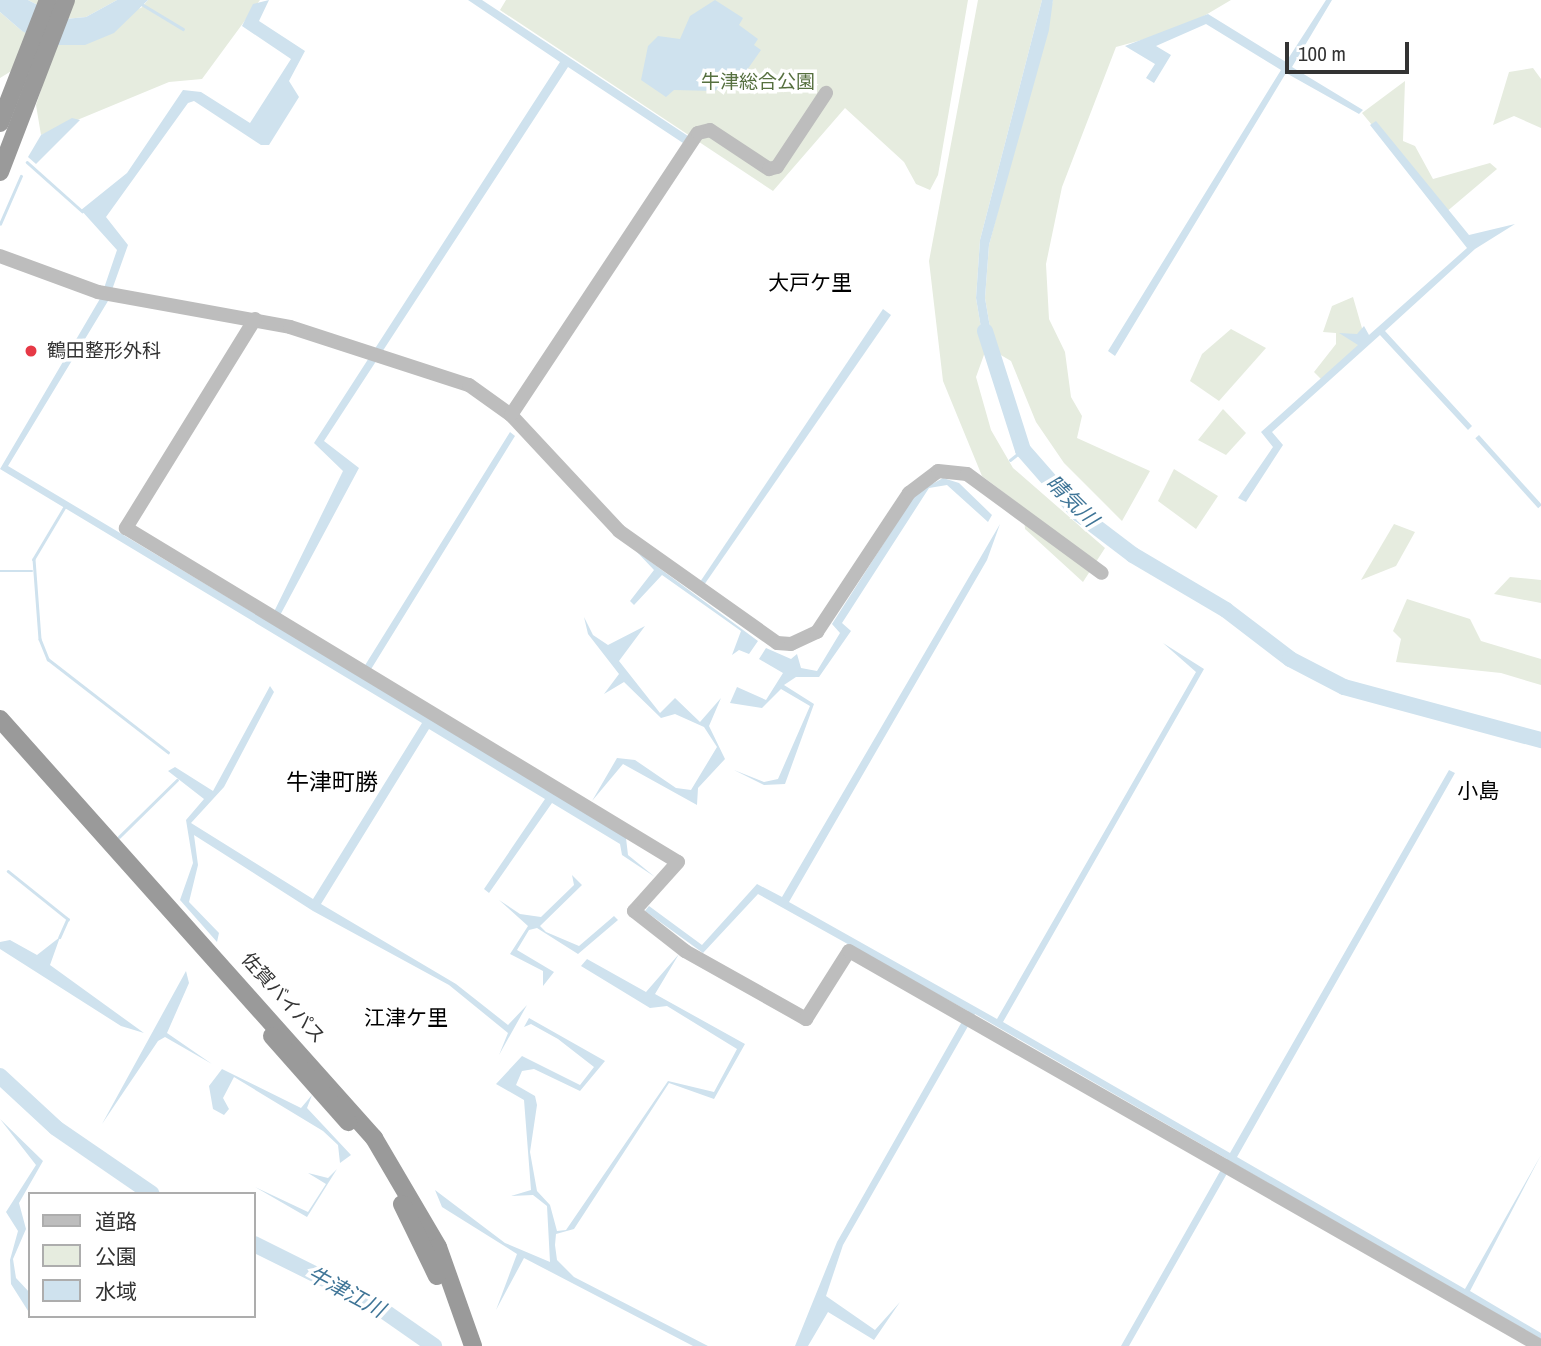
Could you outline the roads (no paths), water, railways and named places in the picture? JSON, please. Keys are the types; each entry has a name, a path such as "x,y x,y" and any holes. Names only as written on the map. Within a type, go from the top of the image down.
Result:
{"highway":[{"path":"0,172 48,0"},
{"path":"0,123 24,85 66,0"},
{"name":"佐賀バイパス","path":"0,719 374,1138 438,1247 461,1324 460,1346"},
{"name":"佐賀バイパス","path":"0,736 349,1123 403,1205 473,1346"}],"street":[{"path":"511,415 698,134 710,130 769,169 777,167 826,93"},
{"path":"0,256 105,294 254,319 366,351 469,385 511,415 619,531 777,643 791,644 817,632 909,493 938,471 967,474 1102,573"},
{"path":"254,319 126,528 678,862 634,911 685,951 804,1018 849,951 1540,1346"}],"water":[{"path":"0,0 28,0 65,19 86,17 117,0 148,0 114,33 85,45 50,45 22,31 0,12"},
{"path":"269,0 259,21 305,51 289,81 299,97 269,145 261,145 194,101 188,103 106,217 128,245 108,301 8,466 269,622 343,471 314,443 560,62 468,0 482,0 688,136 683,143 568,67 324,441 359,468 277,621 359,675 510,432 515,436 365,679 626,838 628,855 655,877 622,855 620,844 552,803 489,893 484,889 545,799 429,729 321,904 456,984 508,1025 527,1005 499,1055 508,1033 449,985 313,911 194,835 198,865 189,902 219,933 217,942 180,900 193,863 186,820 204,799 168,771 175,767 213,791 270,686 274,692 224,787 191,823 313,899 422,723 0,469 101,297 117,250 81,210 127,173 183,90 201,92 250,123 291,59 242,26 253,4"},
{"path":"715,0 743,18 739,25 758,39 754,45 761,50 740,80 732,76 715,91 674,90 666,97 641,80 648,46 658,36 680,39 690,16"},
{"path":"1042,0 1053,0 1049,30 989,245 985,298 994,351 985,352 976,298 980,240"},
{"path":"1326,0 1332,0 1292,67 1363,110 1359,114 1286,73 1115,356 1108,351 1281,70 1206,24 1156,46 1171,55 1154,83 1146,78 1155,64 1125,46 1208,14 1286,62"},
{"path":"72,118 80,120 36,164 28,157 41,135"},
{"path":"1376,121 1469,235 1515,224 1475,249 1385,331 1472,426 1468,430 1380,335 1272,432 1283,445 1246,502 1238,498 1273,447 1261,432 1358,345 1339,333 1357,334 1364,326 1369,335 1467,248 1370,125"},
{"path":"883,309 891,315 704,585 700,582"},
{"path":"1479,435 1541,504 1538,508 1475,438"},
{"path":"943,478 959,483 992,515 988,522 947,485 929,488 842,623 851,631 819,677 796,677 784,685 814,704 785,784 764,785 734,770 764,782 778,779 810,706 781,689 762,708 730,703 737,687 766,700 783,673 759,659 766,648 791,659 797,654 801,668 817,671 840,633 832,624 916,493"},
{"path":"1000,524 987,560 789,902 997,1019 1196,672 1163,643 1204,669 1003,1022 1230,1153 1449,770 1455,773 1237,1157 1465,1289 1541,1155 1470,1291 1541,1333 1541,1339 1233,1163 1129,1346 1121,1346 1227,1159 975,1014 843,1245 826,1296 875,1330 900,1302 874,1340 828,1312 808,1346 795,1346 837,1242 968,1011 758,894 703,953 645,911 649,906 702,945 757,884 782,897"},
{"path":"636,551 758,641 749,654 739,650 732,655 741,631 662,575 634,605 630,601 654,570"},
{"path":"584,617 593,635 608,645 645,626 619,661 660,713 675,698 700,722 721,698 709,726 725,759 698,788 697,805 623,764 592,801 617,758 635,760 676,788 691,790 717,747 704,727 675,714 661,718 624,682 604,694 619,674 588,634"},
{"path":"572,875 582,885 540,926 546,932 579,946 614,916 618,920 578,954 537,928 529,930 517,950 554,972 543,986 543,971 510,954 528,926 499,900 520,914 541,917 574,885"},
{"path":"60,937 50,965 144,1033 121,1026 0,949 0,942 10,940 37,955"},
{"path":"679,954 655,994 745,1044 714,1099 669,1083 574,1229 556,1234 555,1245 557,1260 574,1277 708,1346 693,1346 524,1258 496,1310 517,1254 442,1207 435,1190 505,1243 550,1262 547,1206 533,1195 511,1196 531,1190 524,1100 496,1084 522,1056 580,1085 594,1067 558,1039 531,1024 524,1027 529,1018 605,1061 580,1091 534,1069 522,1071 516,1085 535,1096 537,1105 530,1152 537,1191 550,1205 557,1231 566,1230 668,1081 714,1092 737,1049 667,1006 650,1008 581,966 587,959 646,992"},
{"path":"186,971 189,983 167,1033 212,1064 165,1037 158,1041 102,1124"},
{"path":"222,1069 301,1108 312,1095 307,1108 351,1155 340,1163 338,1145 323,1131 234,1077 223,1098 229,1109 224,1115 213,1109 209,1086"},
{"path":"0,1119 43,1161 19,1203 26,1229 13,1259 16,1278 28,1291 28,1311 11,1284 10,1260 18,1231 6,1212 36,1165"},
{"path":"337,1169 307,1217 255,1187 308,1212 326,1184 308,1173 328,1178"}],"waterway":[{"path":"135,0 183,29"},
{"path":"27,162 82,211"},
{"path":"0,224 21,176"},
{"name":"晴気川","path":"985,331 1023,450 1079,514 1133,555 1226,610 1290,659 1344,687 1541,740"},
{"path":"1010,460 1023,450"},
{"path":"65,507 34,559 40,639 48,659 168,752"},
{"path":"0,571 32,571"},
{"path":"119,837 177,780"},
{"path":"8,871 68,919 60,937"},
{"name":"牛津江川","path":"0,1076 56,1128 149,1192"},
{"name":"牛津江川","path":"256,1245 371,1302 434,1346"}],"place":[{"name":"鶴田整形外科","path":"31,351"}],"district":[{"name":"大戸ケ里","path":"810,283"},
{"name":"牛津町勝","path":"332,782"},
{"name":"小島","path":"1478,791"},
{"name":"江津ケ里","path":"406,1018"}],"park label":[{"name":"牛津総合公園","path":"758,82"}]}
